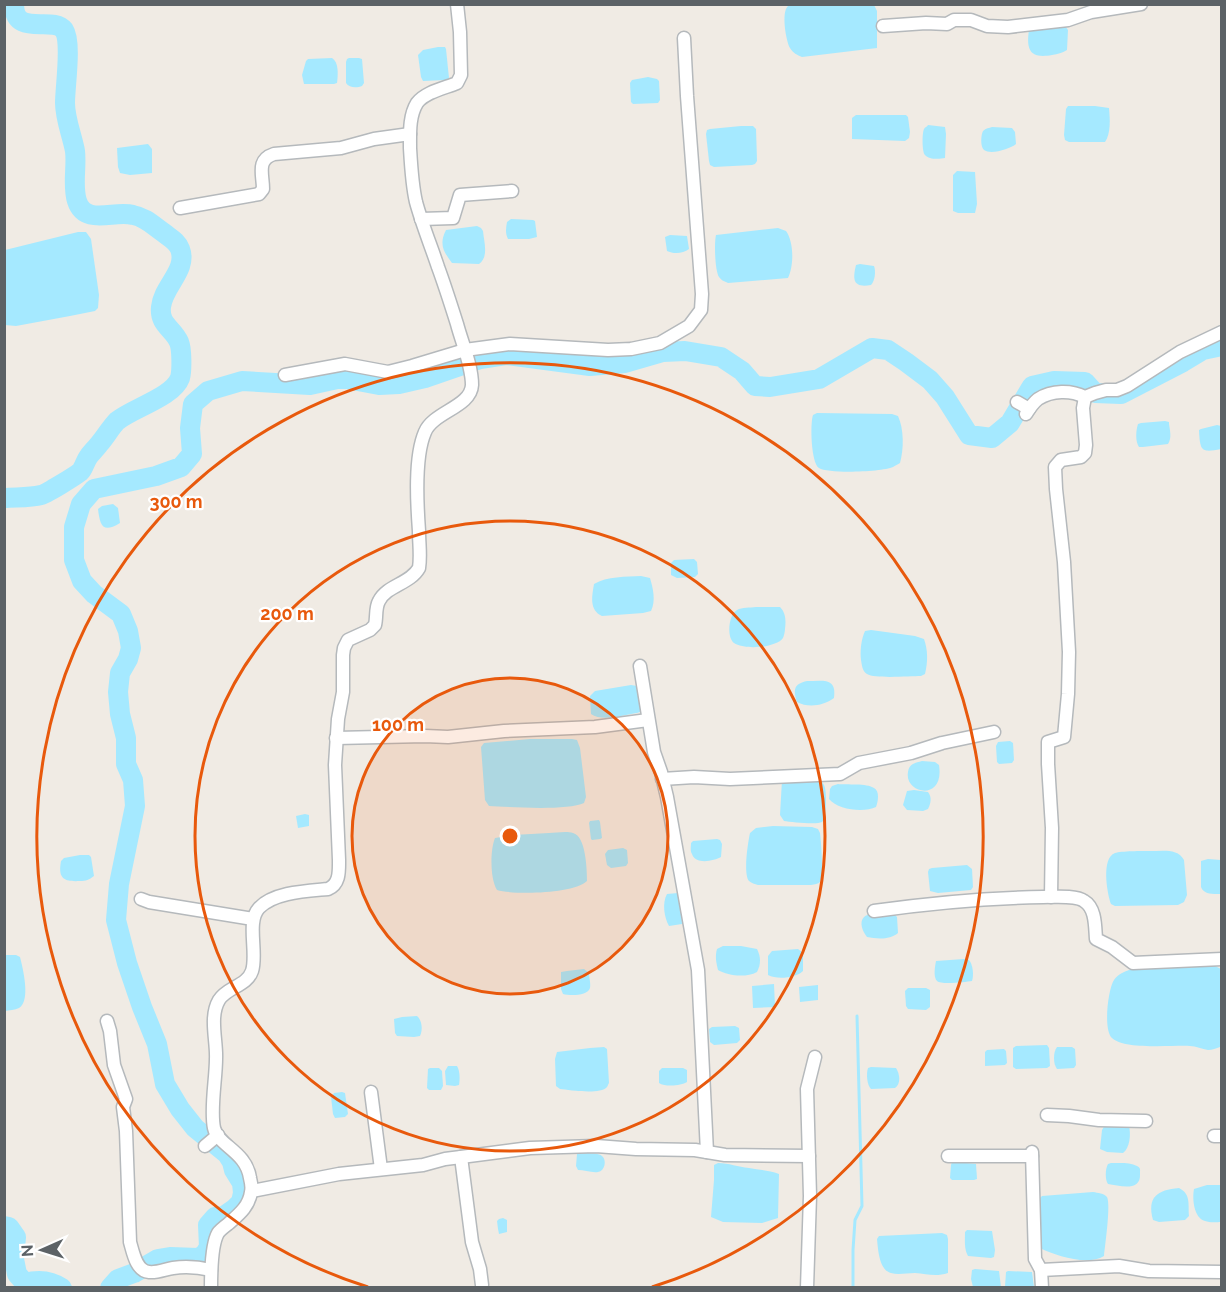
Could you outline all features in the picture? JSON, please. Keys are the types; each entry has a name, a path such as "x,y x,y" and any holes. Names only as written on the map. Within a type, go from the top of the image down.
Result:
{"street":[{"path":"211,1287 215,1239 218,1232 245,1209 252,1191 249,1172 240,1156 212,1140 216,1058 215,1008 222,995 247,979 252,972 253,919 258,909 269,901 298,892 328,889 336,883 339,874 339,860 336,738 343,692 343,656 346,643 353,637 373,628 380,599 419,568 418,473 422,441 428,425 461,402 471,391 471,372 421,219 410,155 412,115 418,102 428,94 457,83 461,75 457,4"},
{"path":"883,26 947,24 954,20 971,20 987,26 1008,27 1068,20 1091,12 1141,4"},
{"path":"285,375 345,364 388,372 510,344 608,350 631,349 660,343 689,326 701,310 702,294 684,38"},
{"path":"180,208 259,194 263,189 263,160 274,154 341,148 374,139 410,134"},
{"path":"421,219 453,218 460,195 512,191"},
{"path":"1025,408 1047,395 1066,392 1085,397 1106,390 1117,390 1171,365 1180,352 1221,332"},
{"path":"1051,897 1052,828 1048,742 1064,737 1069,652 1064,562 1055,467 1061,460 1081,457 1085,453 1083,408 1085,397"},
{"path":"640,666 654,752 663,779 698,970 707,1152"},
{"path":"336,738 448,737 504,731 595,727 648,720"},
{"path":"663,779 694,777 730,779 840,774 859,763 911,753 942,743 994,732"},
{"path":"874,911 980,899 1051,897 1080,899 1087,902 1091,908 1096,939 1112,946 1133,963 1221,959"},
{"path":"141,898 149,903 253,919"},
{"path":"107,1021 114,1065 126,1099 123,1107 130,1242 134,1255 141,1268 149,1272 180,1267 211,1270"},
{"path":"807,1287 810,1196 807,1089 815,1057"},
{"path":"371,1092 381,1169"},
{"path":"1047,1115 1099,1120 1146,1121"},
{"path":"252,1191 304,1180 381,1169 423,1166 461,1156 530,1148 596,1146 695,1150 725,1155 808,1156"},
{"path":"948,1156 1032,1154 1035,1259 1041,1270 1042,1287"},
{"path":"461,1156 472,1242 482,1285"},
{"path":"1041,1270 1119,1266 1149,1271 1221,1272"}],"water":[{"path":"793,4 874,5 877,11 877,48 802,57 794,53 790,48 785,27 786,9"},
{"path":"1065,26 1068,30 1067,50 1045,56 1039,56 1031,51 1028,43 1029,30"},
{"path":"438,47 446,49 449,78 423,81 418,55 423,50"},
{"path":"332,58 337,66 337,83 304,84 302,75 308,59"},
{"path":"349,58 362,59 364,83 362,86 353,87 346,83 346,62"},
{"path":"648,77 659,81 660,100 658,103 633,104 630,83 632,80"},
{"path":"1068,106 1109,108 1109,130 1105,142 1065,140"},
{"path":"856,115 906,115 909,138 905,141 852,139 852,118"},
{"path":"928,125 945,127 945,158 927,157 924,153 923,134"},
{"path":"753,126 756,129 757,161 755,164 714,167 710,165 707,130"},
{"path":"1012,128 1015,132 1016,144 1000,151 984,150 981,143 982,133 985,129"},
{"path":"148,144 152,149 152,173 130,175 120,173 117,148"},
{"path":"957,171 975,172 977,204 975,213 953,211 953,175"},
{"path":"511,219 535,221 537,237 508,239 507,222"},
{"path":"477,226 483,231 485,249 482,261 479,264 452,263 443,247 446,230"},
{"path":"778,228 786,231 791,241 792,261 788,278 728,283 720,278 716,263 716,235"},
{"path":"86,232 91,239 99,295 98,308 95,311 16,326 5,325 5,250"},
{"path":"687,236 689,249 678,253 667,251 665,237"},
{"path":"856,265 874,266 875,276 871,285 861,285 856,282 854,275"},
{"path":"817,413 898,416 903,439 900,463 887,469 867,471 843,472 819,468 814,459 811,434 813,415"},
{"path":"1169,422 1168,444 1139,447 1136,436 1138,424"},
{"path":"1221,426 1221,449 1209,451 1203,449 1199,430"},
{"path":"113,504 118,508 120,523 106,528 101,523 98,509"},
{"path":"694,559 697,562 698,574 695,577 677,578 671,575 671,563 674,560"},
{"path":"641,576 650,578 654,599 651,611 602,616 595,610 592,602 594,584 611,578"},
{"path":"780,607 785,620 783,638 774,644 760,647 745,647 734,643 729,631 734,612 741,608"},
{"path":"865,631 924,639 927,656 925,674 885,677 865,673 862,668 861,646"},
{"path":"807,681 831,683 834,698 816,705 797,702 796,688"},
{"path":"637,686 640,691 642,702 640,712 607,718 591,714 590,696 595,691"},
{"path":"530,739 577,740 586,797 584,803 552,808 489,806 485,800 481,747 484,743"},
{"path":"998,742 1013,743 1014,760 1012,763 999,764 996,746"},
{"path":"922,761 935,762 939,765 936,785 924,791 912,785 908,780 910,767"},
{"path":"817,778 823,784 826,792 826,810 822,822 784,821 780,815 782,780"},
{"path":"838,784 871,786 876,789 878,800 876,807 865,810 851,809 833,803 829,799 830,789"},
{"path":"907,791 928,792 931,800 928,809 907,810 903,805"},
{"path":"309,815 309,826 298,828 296,816"},
{"path":"599,820 602,838 592,840 589,823"},
{"path":"773,826 818,829 822,858 819,883 758,885 749,881 746,865 750,833 756,828"},
{"path":"567,832 577,835 581,840 585,854 587,881 570,889 557,891 517,893 497,890 491,864 495,838"},
{"path":"717,839 722,844 721,857 701,861 691,853 693,841"},
{"path":"623,848 627,850 628,863 626,866 611,868 607,865 605,854 608,850"},
{"path":"1118,852 1174,852 1184,860 1187,895 1184,902 1178,905 1115,906 1111,904 1106,876 1111,856"},
{"path":"80,855 91,857 94,876 84,881 66,880 61,875 61,861 64,858"},
{"path":"1221,860 1221,894 1207,893 1202,890 1201,861"},
{"path":"967,865 972,869 973,887 971,890 938,893 930,891 929,869"},
{"path":"678,893 681,901 682,924 669,926 664,910 665,898 667,894"},
{"path":"871,914 894,914 897,917 898,933 887,938 867,937 863,930 862,920"},
{"path":"723,946 757,949 760,960 757,972 737,976 718,970 716,952"},
{"path":"798,949 803,953 803,971 786,978 768,975 768,956 772,951"},
{"path":"5,955 20,957 25,999 19,1008 5,1011"},
{"path":"969,960 971,965 972,981 948,983 937,981 936,961"},
{"path":"1215,966 1221,969 1222,1046 1208,1050 1192,1046 1137,1046 1118,1042 1109,1034 1108,1000 1114,980 1119,975 1129,970"},
{"path":"584,969 589,973 589,991 578,995 563,994 561,972"},
{"path":"774,984 775,1007 753,1008 752,986"},
{"path":"818,985 818,1000 800,1002 799,987"},
{"path":"908,988 930,990 930,1007 926,1010 908,1009 905,991"},
{"path":"417,1016 422,1025 420,1036 397,1036 394,1019"},
{"path":"735,1026 739,1028 740,1040 737,1043 714,1045 710,1042 709,1029 712,1027"},
{"path":"1047,1045 1050,1066 1047,1068 1016,1069 1013,1067 1013,1048 1016,1046"},
{"path":"604,1047 607,1049 609,1083 607,1087 598,1091 584,1091 560,1089 556,1086 557,1052"},
{"path":"1057,1047 1075,1049 1076,1065 1074,1068 1057,1069 1054,1058"},
{"path":"1004,1049 1007,1063 1005,1065 985,1066 987,1050"},
{"path":"448,1066 457,1066 460,1075 459,1085 446,1085 445,1071"},
{"path":"439,1068 442,1071 441,1090 427,1088 428,1069"},
{"path":"662,1068 687,1070 687,1082 673,1086 659,1083 659,1071"},
{"path":"868,1068 896,1068 899,1079 897,1086 871,1089 867,1076"},
{"path":"334,1093 345,1093 348,1114 345,1117 335,1118 331,1097"},
{"path":"1105,1125 1129,1126 1129,1141 1123,1153 1100,1149 1102,1130"},
{"path":"577,1154 599,1154 604,1158 602,1170 593,1172 578,1170"},
{"path":"952,1162 976,1164 977,1179 952,1180 950,1178"},
{"path":"718,1163 779,1174 778,1218 762,1223 723,1222 711,1217 714,1165"},
{"path":"1128,1163 1138,1167 1140,1174 1137,1183 1133,1186 1108,1184 1106,1171 1108,1164"},
{"path":"1207,1185 1221,1185 1221,1222 1205,1221 1196,1212 1194,1189"},
{"path":"1179,1188 1187,1196 1189,1216 1185,1220 1159,1222 1153,1220 1151,1206 1156,1196"},
{"path":"1101,1193 1107,1197 1108,1201 1104,1256 1081,1260 1063,1257 1040,1248 1038,1220 1040,1198"},
{"path":"503,1218 507,1220 507,1232 499,1234 497,1221"},
{"path":"967,1230 992,1231 994,1257 968,1256 965,1244"},
{"path":"942,1233 947,1235 948,1239 948,1273 897,1274 884,1268 879,1253 877,1239 879,1236"},
{"path":"972,1270 999,1271 1001,1287 973,1287"},
{"path":"1008,1271 1032,1272 1034,1287 1005,1287"}],"waterway":[{"path":"4,498 41,495 80,472 89,456 117,421 161,397 176,385 180,378 181,365 179,342 164,322 161,313 163,299 181,264 180,249 173,240 142,218 125,214 93,215 81,209 76,195 75,151 65,109 68,54 66,36 64,30 59,26 27,23 20,20 14,4"},
{"path":"110,1288 118,1279 158,1259 198,1258 204,1255 209,1247 208,1225 215,1217 224,1216 234,1209 241,1202 243,1193 242,1183 227,1154 195,1128 165,1084 157,1044 127,963 116,920 119,884 135,806 133,780 126,764 126,738 118,692 120,673 131,648 128,631 121,614 94,594 82,581 74,560 74,527 81,504 94,489 156,476 181,467 192,454 190,428 193,404 208,391 242,381 310,385 342,378 379,385 399,384 425,378 480,359 506,355 590,366 625,363 663,352 685,351 721,357 742,371 755,386 770,387 819,379 872,348 888,350 930,380 945,397 969,435 992,438 1010,423 1032,386 1054,381 1085,382 1095,393 1121,394 1203,350 1222,346"},
{"path":"853,1288 855,1220 862,1206 857,1016"},
{"path":"4,1226 9,1227 16,1237 14,1259 17,1274 25,1283 44,1281 62,1288"}]}
